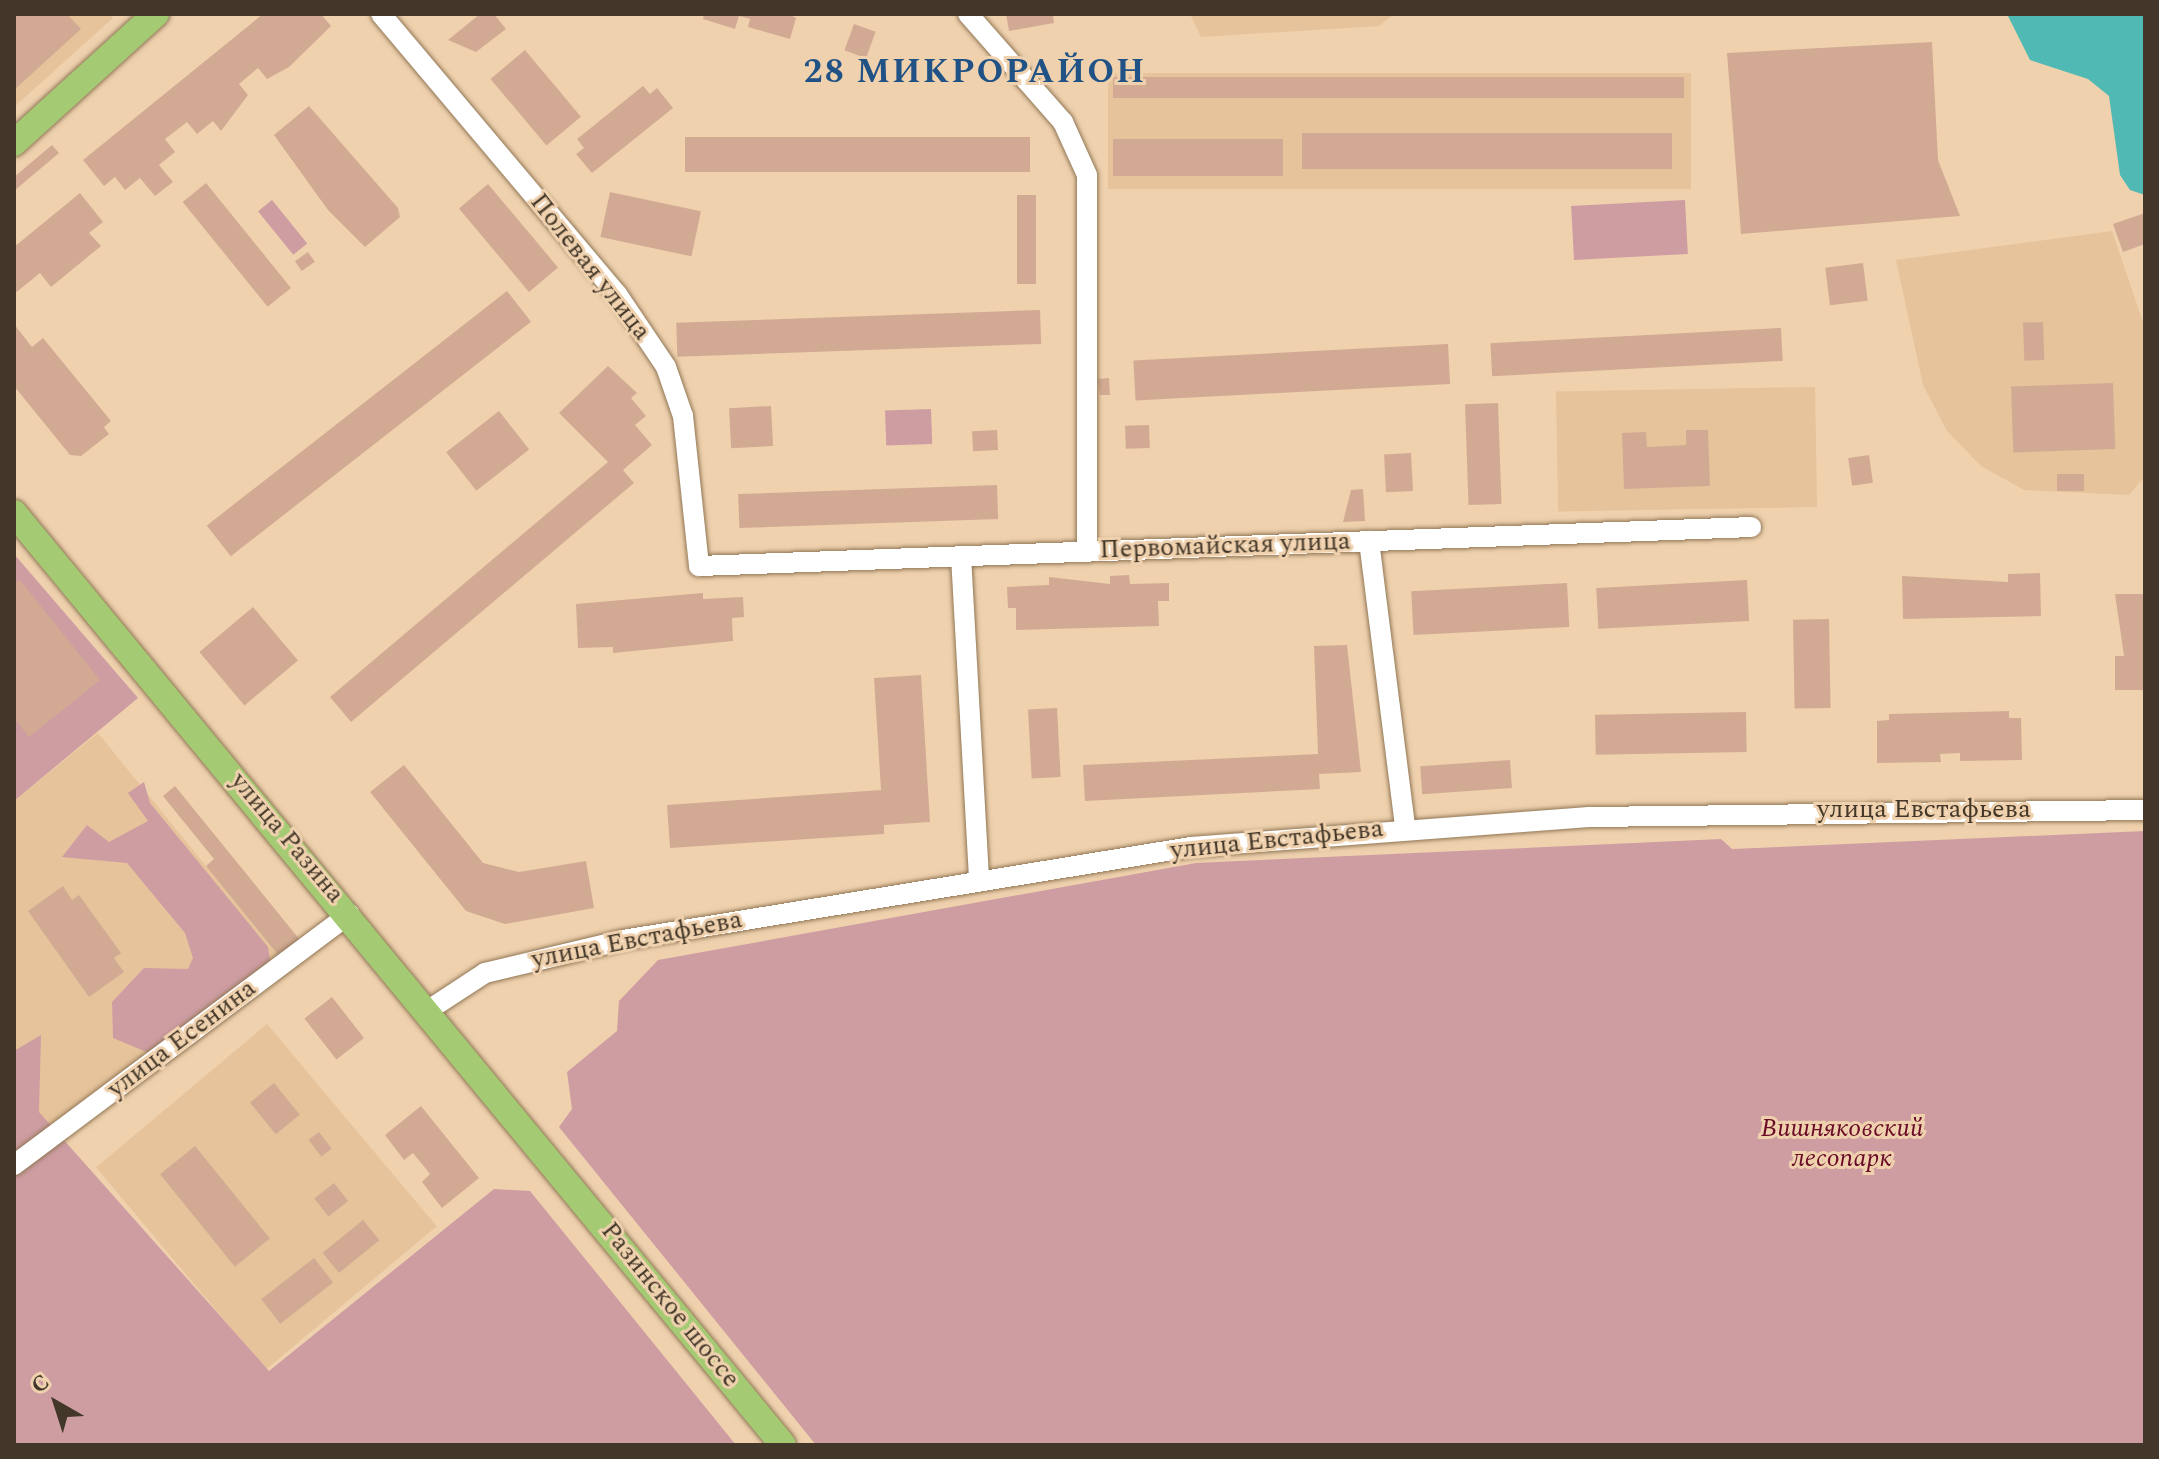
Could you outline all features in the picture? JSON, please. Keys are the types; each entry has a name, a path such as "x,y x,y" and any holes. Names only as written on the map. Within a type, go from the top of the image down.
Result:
{"main road":[{"path":"14,143 156,14"},
{"name":"улица Разина","path":"14,513 430,1009 556,1165"},
{"name":"Разинское шоссе","path":"556,1165 783,1445"}],"street":[{"name":"Полевая улица","path":"381,14 617,294 666,367 683,416 699,566"},
{"path":"968,14 1063,122 1087,175 1087,551"},
{"name":"Первомайская улица","path":"699,566 1751,527"},
{"path":"1369,541 1405,827"},
{"path":"961,556 979,877"},
{"name":"улица Евстафьева","path":"430,1009 471,979 518,963 979,877 1405,827 1776,810 2145,810"},
{"name":"улица Есенина","path":"14,1165 350,914"}],"shaded area":[{"path":"14,14 110,14 113,18 14,107"},
{"path":"1190,14 1394,14 1379,26 1201,37"},
{"path":"1108,73 1691,73 1691,189 1108,189"},
{"path":"2112,231 2145,328 2145,476 2129,495 2024,490 1981,466 1947,431 1923,385 1896,260"},
{"path":"1815,387 1817,507 1558,512 1556,392"},
{"path":"98,733 283,961 14,1153 14,801"},
{"path":"267,1024 437,1226 266,1370 96,1167"}],"green space":[{"path":"272,200 307,244 293,255 258,211"},
{"path":"1685,200 1688,254 1574,260 1571,206"},
{"path":"931,409 932,444 886,446 885,411"},
{"path":"14,554 138,698 14,801"},
{"path":"144,782 150,803 268,947 270,960 264,973 149,1053 113,1038 112,1002 144,968 188,969 193,958 185,933 127,863 62,857 87,825 109,842 148,821 128,793"},
{"name":"Вишняковский лесопарк","path":"2145,831 2145,1445 816,1445 559,1127 572,1109 567,1072 617,1031 619,1001 658,960 1196,863 1721,839 1732,849"},
{"path":"41,1035 39,1112 269,1371 494,1189 530,1191 736,1445 14,1445 14,1051"}],"water":[{"path":"2007,14 2145,14 2145,195 2130,190 2120,175 2109,96 2088,79 2030,60"}],"building":[{"path":"14,14 67,14 81,29 14,90"},
{"path":"263,14 321,14 331,26 289,67 267,79 258,68 239,84 248,95 221,131 213,121 197,134 187,122 165,139 175,152 159,165 173,182 155,196 140,178 125,190 115,177 104,186 83,160"},
{"path":"480,14 494,14 506,29 476,52 448,40"},
{"path":"704,14 789,14 796,18 790,39 748,27 750,19 739,16 735,29 703,19"},
{"path":"1006,14 1053,14 1054,23 1009,31"},
{"path":"854,24 876,32 866,58 844,50"},
{"path":"1932,42 1938,160 1960,216 1741,234 1727,53"},
{"path":"525,50 581,117 546,146 491,79"},
{"path":"1113,77 1684,77 1684,98 1113,98"},
{"path":"643,86 650,94 657,88 673,108 592,173 576,154 584,148 577,139"},
{"path":"309,106 398,208 400,217 365,247 328,210 274,135"},
{"path":"1302,133 1672,133 1672,169 1302,169"},
{"path":"685,137 1030,137 1030,172 685,172"},
{"path":"1113,139 1283,139 1283,176 1113,176"},
{"path":"52,145 59,153 14,191 14,177"},
{"path":"206,183 291,288 268,307 183,202"},
{"path":"488,184 558,267 529,292 459,208"},
{"path":"610,192 701,211 691,256 600,237"},
{"path":"80,193 103,222 89,233 101,246 51,287 40,273 14,294 14,247"},
{"path":"1017,195 1036,195 1036,284 1017,284"},
{"path":"2145,213 2145,244 2123,252 2113,224"},
{"path":"308,252 315,262 302,271 295,261"},
{"path":"1863,263 1868,301 1830,305 1825,268"},
{"path":"507,291 531,322 231,556 207,526"},
{"path":"1040,310 1041,344 677,357 676,323"},
{"path":"2043,322 2044,360 2024,361 2023,323"},
{"path":"14,324 32,347 43,338 111,421 104,427 109,434 81,456 70,455 14,386"},
{"path":"1781,328 1783,361 1492,376 1490,343"},
{"path":"1448,344 1450,384 1136,400 1133,360"},
{"path":"608,366 637,393 631,398 646,416 635,425 652,445 623,470 634,483 351,722 330,697 608,462 559,413"},
{"path":"1109,378 1110,395 1100,395 1098,379"},
{"path":"2113,383 2115,449 2013,453 2011,387"},
{"path":"1498,403 1502,504 1469,505 1465,404"},
{"path":"771,406 773,446 731,448 729,408"},
{"path":"499,411 529,450 476,491 446,452"},
{"path":"1149,425 1150,448 1126,449 1125,426"},
{"path":"997,430 998,450 973,451 972,431"},
{"path":"1686,430 1708,430 1710,486 1624,489 1622,433 1646,432 1647,447 1686,445"},
{"path":"1411,453 1413,491 1386,492 1384,454"},
{"path":"1869,455 1873,483 1852,486 1848,458"},
{"path":"2057,474 2084,474 2084,491 2057,491"},
{"path":"997,485 998,519 739,528 738,494"},
{"path":"1363,489 1365,521 1343,522 1351,490"},
{"path":"2040,573 2041,616 1903,619 1902,576 2008,582 2008,574"},
{"path":"1129,575 1130,584 1169,583 1169,601 1158,601 1159,626 1016,630 1016,608 1008,608 1007,587 1049,585 1049,577 1110,584 1110,576"},
{"path":"20,580 100,680 29,737 14,718 14,585"},
{"path":"1747,580 1749,621 1598,629 1596,588"},
{"path":"1567,583 1569,627 1414,635 1411,591"},
{"path":"703,593 703,599 743,597 744,617 732,618 733,641 613,653 613,647 578,648 576,604"},
{"path":"2115,594 2145,594 2145,690 2115,690 2115,656 2124,656"},
{"path":"253,607 298,661 244,706 199,652"},
{"path":"1829,619 1831,708 1795,709 1793,620"},
{"path":"1347,645 1361,772 1319,774 1320,789 1085,801 1083,765 1318,754 1314,646"},
{"path":"921,675 930,822 884,825 884,834 670,848 667,805 881,790 874,678"},
{"path":"1057,708 1061,777 1032,778 1028,710"},
{"path":"2009,711 2009,718 2021,718 2022,760 1960,761 1960,753 1940,754 1941,762 1877,763 1877,721 1889,720 1889,714"},
{"path":"1746,712 1747,752 1596,755 1595,715"},
{"path":"1510,760 1512,788 1422,794 1420,766"},
{"path":"404,765 483,863 519,872 586,861 594,908 505,924 466,911 370,792"},
{"path":"175,786 304,945 283,961 206,866 214,859 163,796"},
{"path":"63,886 72,900 79,895 121,953 114,958 124,972 89,997 28,911"},
{"path":"332,997 364,1038 336,1060 304,1019"},
{"path":"274,1083 300,1115 276,1134 250,1103"},
{"path":"421,1106 479,1178 442,1208 422,1182 430,1174 413,1153 404,1160 385,1135"},
{"path":"319,1132 332,1149 321,1157 309,1140"},
{"path":"195,1146 270,1238 235,1267 160,1174"},
{"path":"334,1183 348,1201 328,1217 314,1198"},
{"path":"363,1220 379,1240 339,1273 323,1253"},
{"path":"314,1258 333,1282 280,1324 261,1299"}],"district":[{"name":"28 МИКРОРАЙОН","path":"975,73"}]}
